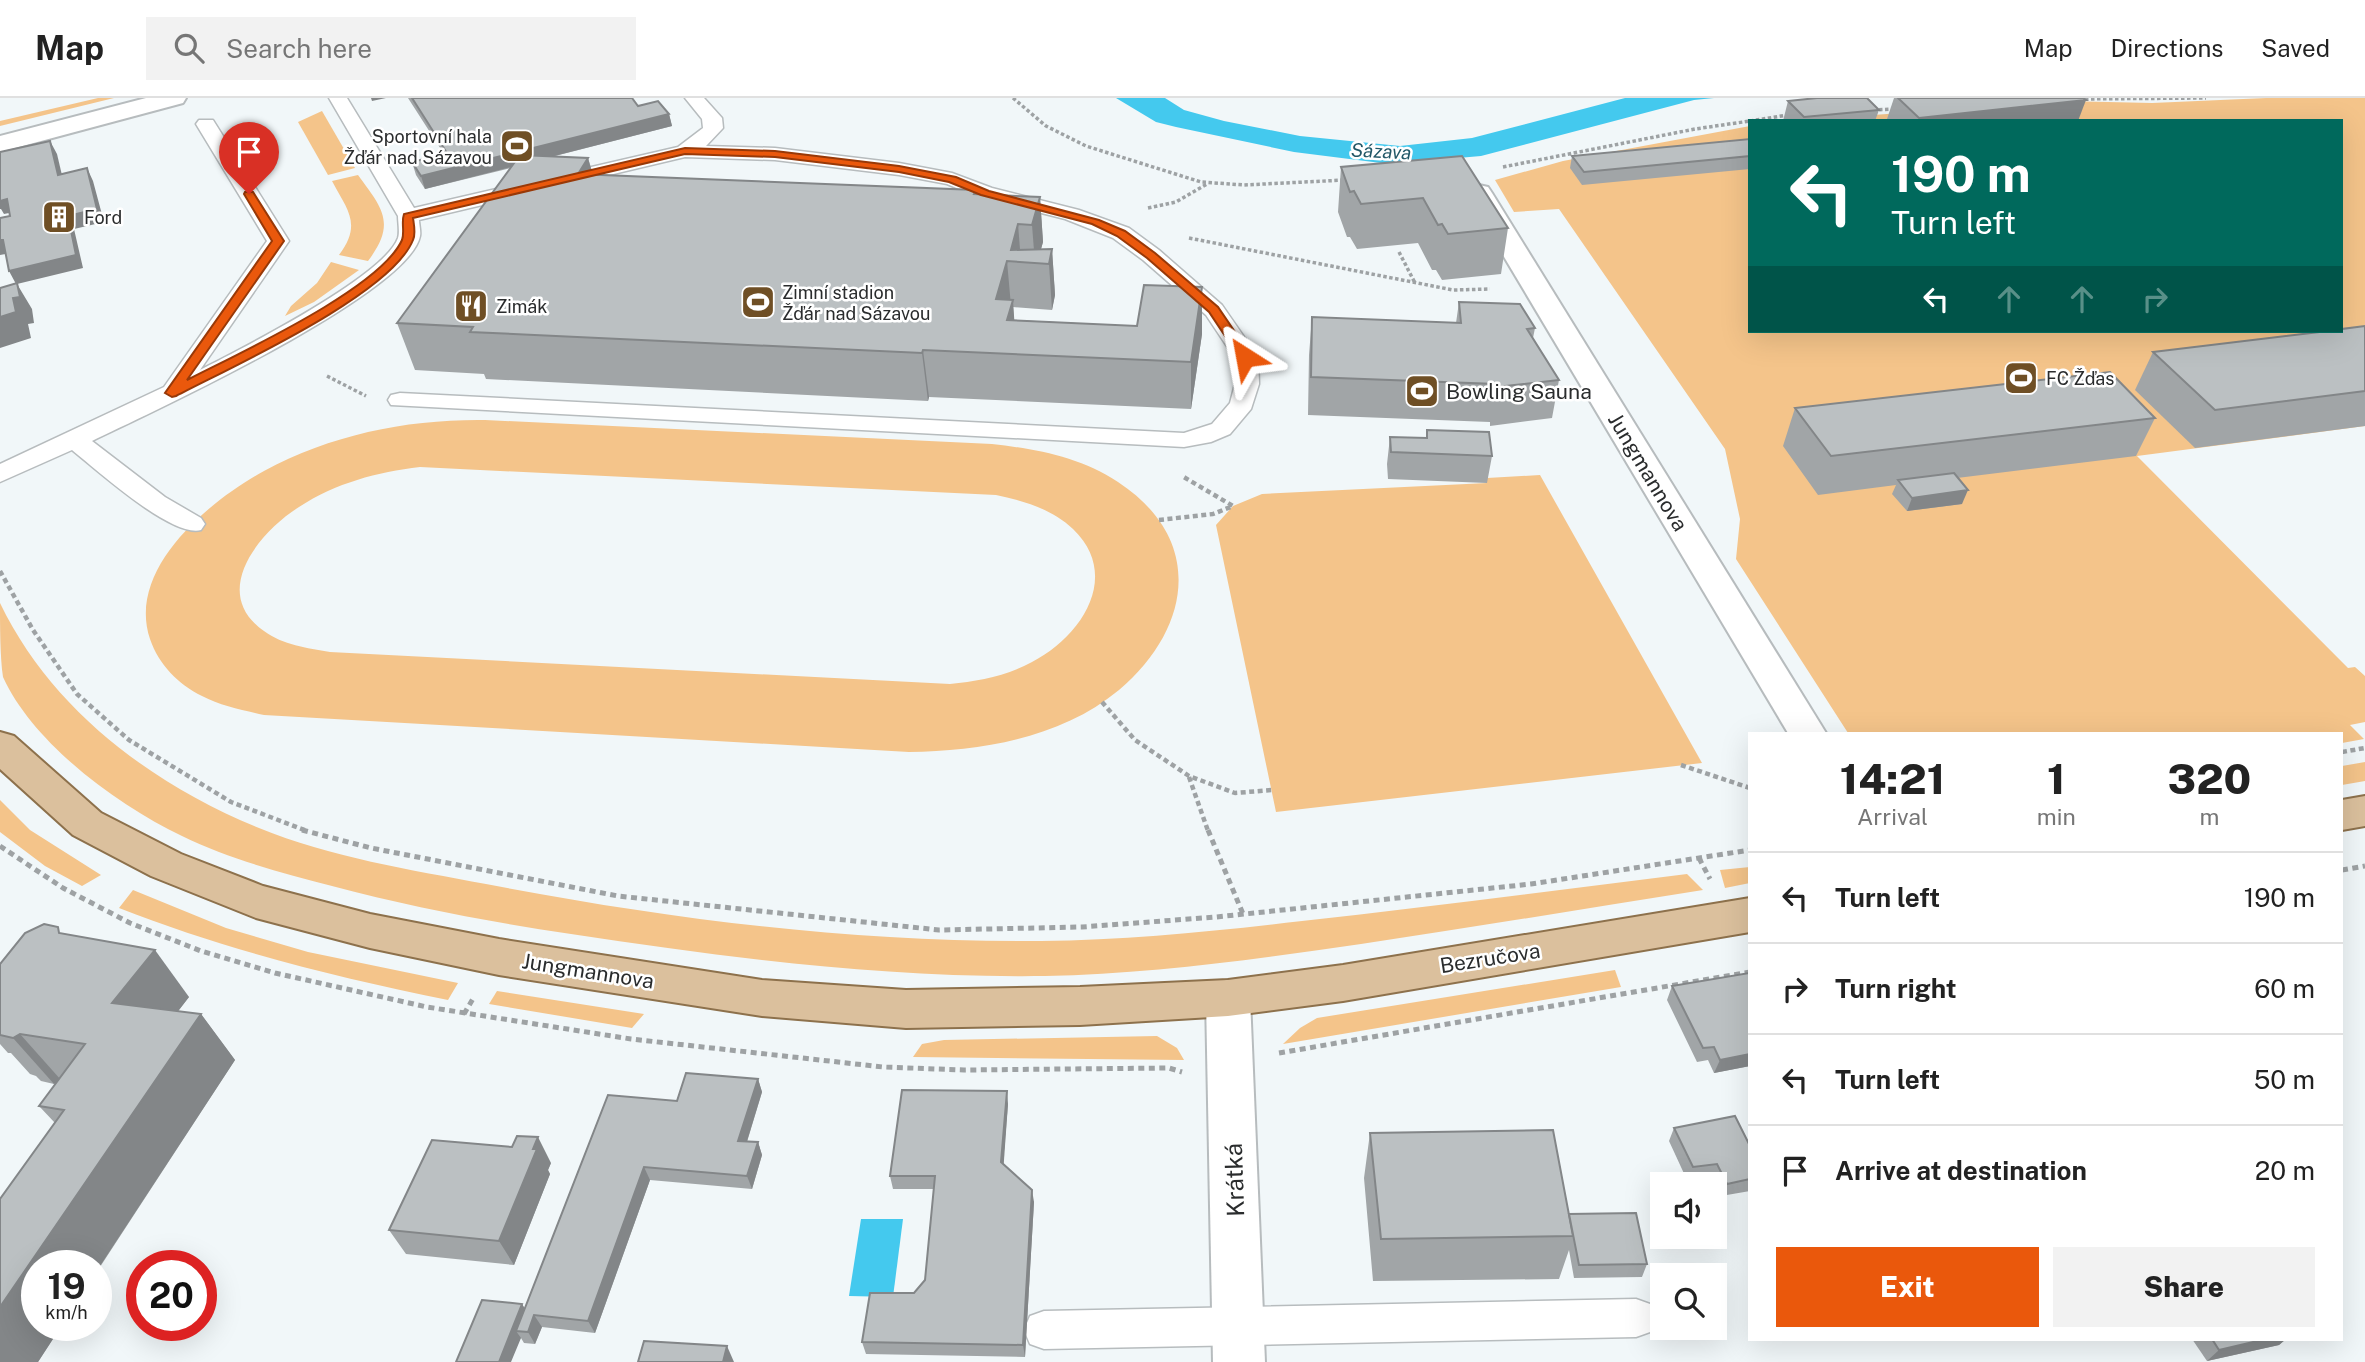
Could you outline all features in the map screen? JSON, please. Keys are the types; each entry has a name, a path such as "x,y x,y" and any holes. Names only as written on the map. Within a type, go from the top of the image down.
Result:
{"main road":[{"name":"Jungmannova","path":"0,746 87,824 166,865 256,901 370,931 499,957 762,998 905,1009 1080,1006 1228,998"},
{"name":"Bezručova","path":"1228,998 1357,980 1748,915"}],"street":[{"path":"0,144 174,98"},
{"name":"Jungmannova","path":"1468,175 1806,732"},
{"name":"Krátká","path":"1228,998 1239,1344"}],"lane":[{"path":"0,474 172,393 320,315 371,280 395,259 409,238 408,216 338,98"},
{"path":"685,151 706,137 713,128 712,118 694,98"},
{"path":"172,393 278,241 206,124"},
{"path":"400,400 1184,440 1202,437 1221,429 1242,404 1247,384 1245,357 1214,310 1151,255 1121,233 1072,214 985,193 952,179 899,169 775,154 685,151 408,216"},
{"path":"75,439 156,503 192,524"},
{"path":"1044,1330 1239,1344 1636,1318"}],"path":[{"path":"1013,98 1034,118 1086,145 1133,163 1208,184 1345,180"},
{"path":"2079,99 2207,98"},
{"path":"1862,110 1902,108"},
{"path":"1763,119 1796,114"},
{"path":"1468,175 1542,157 1748,121"},
{"path":"1177,235 1454,290 1536,286"},
{"path":"1399,252 1415,284"},
{"path":"1159,520 1213,514 1220,510"},
{"path":"0,571 33,630 78,694 129,740 230,802 308,832 384,851 618,896 939,930 1082,927 1243,915 1531,884 1748,850"},
{"path":"1101,702 1135,740 1189,776 1235,793 1272,790"},
{"path":"2343,752 2365,748"},
{"path":"1681,765 1748,787"},
{"path":"1189,776 1210,836 1243,915"},
{"path":"0,846 41,877 99,908 203,951 332,987 464,1014 657,1043 896,1068 1169,1068 1188,1074"},
{"path":"2343,870 2365,866"},
{"path":"1284,1052 1748,972"}],"shaded area":[{"path":"98,98 114,98 0,126 0,121"},
{"name":"FC Žďas","path":"2266,98 2365,98 2365,426 2137,456 2348,668 2355,667 2365,676 2365,722 2350,725 2364,739 2343,743 2343,732 1847,732 1736,559 1740,519 1725,449 1559,209 1514,212 1495,180 1563,161 1748,126 1748,333 2343,333 2343,119 1818,119 2064,101 2152,103"},
{"path":"322,111 355,168 328,175 298,122"},
{"path":"358,175 374,197 383,216 382,236 368,261 339,255 350,235 351,226 347,209 332,181"},
{"path":"331,262 359,270 314,302 285,316 291,306 317,283"},
{"path":"456,420 992,444 1073,460 1118,482 1146,505 1165,530 1176,557 1178,584 1174,612 1162,639 1143,666 1119,690 1096,706 1072,720 1020,739 937,751 909,752 264,715 209,699 185,686 170,673 150,639 146,613 150,587 162,562 178,539 198,518 264,471 317,447 372,431","holes":["420,467 996,495 1037,507 1056,516 1073,529 1087,547 1094,566 1094,585 1089,604 1079,621 1050,651 1012,671 960,683 330,652 296,645 271,636 248,616 241,599 240,582 246,564 256,547 284,518 327,491 404,469"]},
{"path":"1540,475 1702,763 1276,812 1216,525 1233,506 1262,494 1487,483 1487,478"},
{"path":"0,603 21,641 47,677 76,709 108,739 143,765 219,810 286,838 342,855 555,897 693,918 832,933 971,941 1041,941 1139,937 1237,928 1687,874 1703,890 1283,955 1085,975 925,974 807,965 689,951 511,924 391,901 256,865 182,836 131,807 79,770 34,725 17,702 3,677"},
{"path":"2365,762 2365,781 2343,785 2343,766"},
{"path":"0,800 30,830 101,875 82,886 45,866 0,832"},
{"path":"1748,867 1748,883 1725,888 1720,870"},
{"path":"133,890 226,928 308,952 458,983 448,1000 364,982 241,950 119,908"},
{"path":"1615,970 1621,987 1283,1044 1300,1028 1317,1018"},
{"path":"497,991 644,1014 632,1028 489,1004"},
{"path":"1157,1036 1177,1048 1184,1060 913,1057 922,1044 944,1040"}],"water":[{"name":"Sázava","path":"1116,98 1165,98 1184,110 1224,121 1300,136 1400,146 1472,138 1625,98 1714,98 1694,100 1481,156 1389,164 1294,152 1176,127 1156,122"},
{"path":"861,1219 903,1219 893,1297 849,1296"}],"building":[{"name":"Sportovní hala Žďár nad Sázavou","path":"412,98 632,98 638,106 658,101 669,114 421,176 412,162 447,153"},
{"path":"1867,98 1879,110 1804,117 1788,101"},
{"path":"1898,98 2083,98 2086,100 1919,118"},
{"path":"1748,139 1748,156 1584,172 1572,156"},
{"name":"Ford","path":"50,141 58,175 87,168 97,209 68,216 76,255 9,271 3,240 0,240 0,218 10,216 7,199 0,201 0,152"},
{"name":"Zimní stadion Žďár nad Sázavou","path":"520,155 588,158 578,174 976,190 974,194 1040,197 1032,225 1018,224 1011,250 1052,249 1049,264 1007,261 996,299 1013,300 1007,320 1137,326 1144,285 1202,287 1191,362 923,350 922,353 470,332 473,327 397,323"},
{"path":"1462,156 1508,228 1448,234 1442,224 1438,225 1423,198 1361,204 1354,191 1350,192 1341,167"},
{"path":"17,283 20,297 13,298 16,312 0,317 0,288"},
{"path":"1459,302 1520,304 1535,328 1527,329 1559,380 1496,387 1496,384 1311,377 1312,317 1461,323"},
{"path":"2365,326 2365,391 2215,410 2153,352 2311,333 2343,333 2343,329"},
{"path":"2110,372 2155,418 1831,456 1795,408"},
{"path":"1427,430 1489,432 1492,456 1391,452 1390,437 1427,438"},
{"path":"1954,473 1968,490 1912,498 1898,480"},
{"path":"44,924 58,927 59,933 155,950 112,1003 201,1014 39,1250 21,1250 21,1276 0,1307 0,1199 64,1110 39,1106 85,1044 20,1034 13,1038 0,1035 0,964 25,933"},
{"path":"1748,973 1748,1054 1720,1060 1714,1047 1703,1048 1672,986"},
{"path":"686,1073 758,1079 738,1141 758,1142 747,1176 644,1167 588,1321 534,1315 528,1332 516,1331 608,1095 677,1101"},
{"path":"902,1090 1007,1091 1001,1162 1032,1190 1023,1345 862,1342 870,1293 914,1293 925,1280 935,1176 890,1176"},
{"path":"1735,1116 1748,1142 1748,1179 1727,1184 1727,1172 1721,1172 1717,1164 1693,1167 1674,1128"},
{"path":"1553,1130 1573,1236 1381,1239 1370,1133"},
{"path":"517,1136 538,1137 533,1149 537,1149 499,1241 389,1230 432,1140 512,1147"},
{"path":"1636,1213 1647,1264 1579,1265 1569,1214"},
{"path":"482,1300 522,1304 499,1362 456,1362"},
{"path":"644,1341 727,1346 723,1362 638,1362"},
{"path":"2213,1341 2257,1341 2219,1350"}],"place":[{"name":"Sportovní hala Žďár nad Sázavou","path":"517,146"},
{"name":"Ford","path":"59,217"},
{"name":"Zimní stadion Žďár nad Sázavou","path":"758,302"},
{"name":"Zimák","path":"471,306"},
{"name":"FC Žďas","path":"2021,378"},
{"name":"Bowling Sauna","path":"1422,391"}],"route":[{"path":"249,194 278,241 172,393 320,315 371,280 395,259 409,238 408,216 685,151 775,154 899,169 952,179 985,193 1096,222 1121,233 1151,255 1214,310 1245,357"}]}
